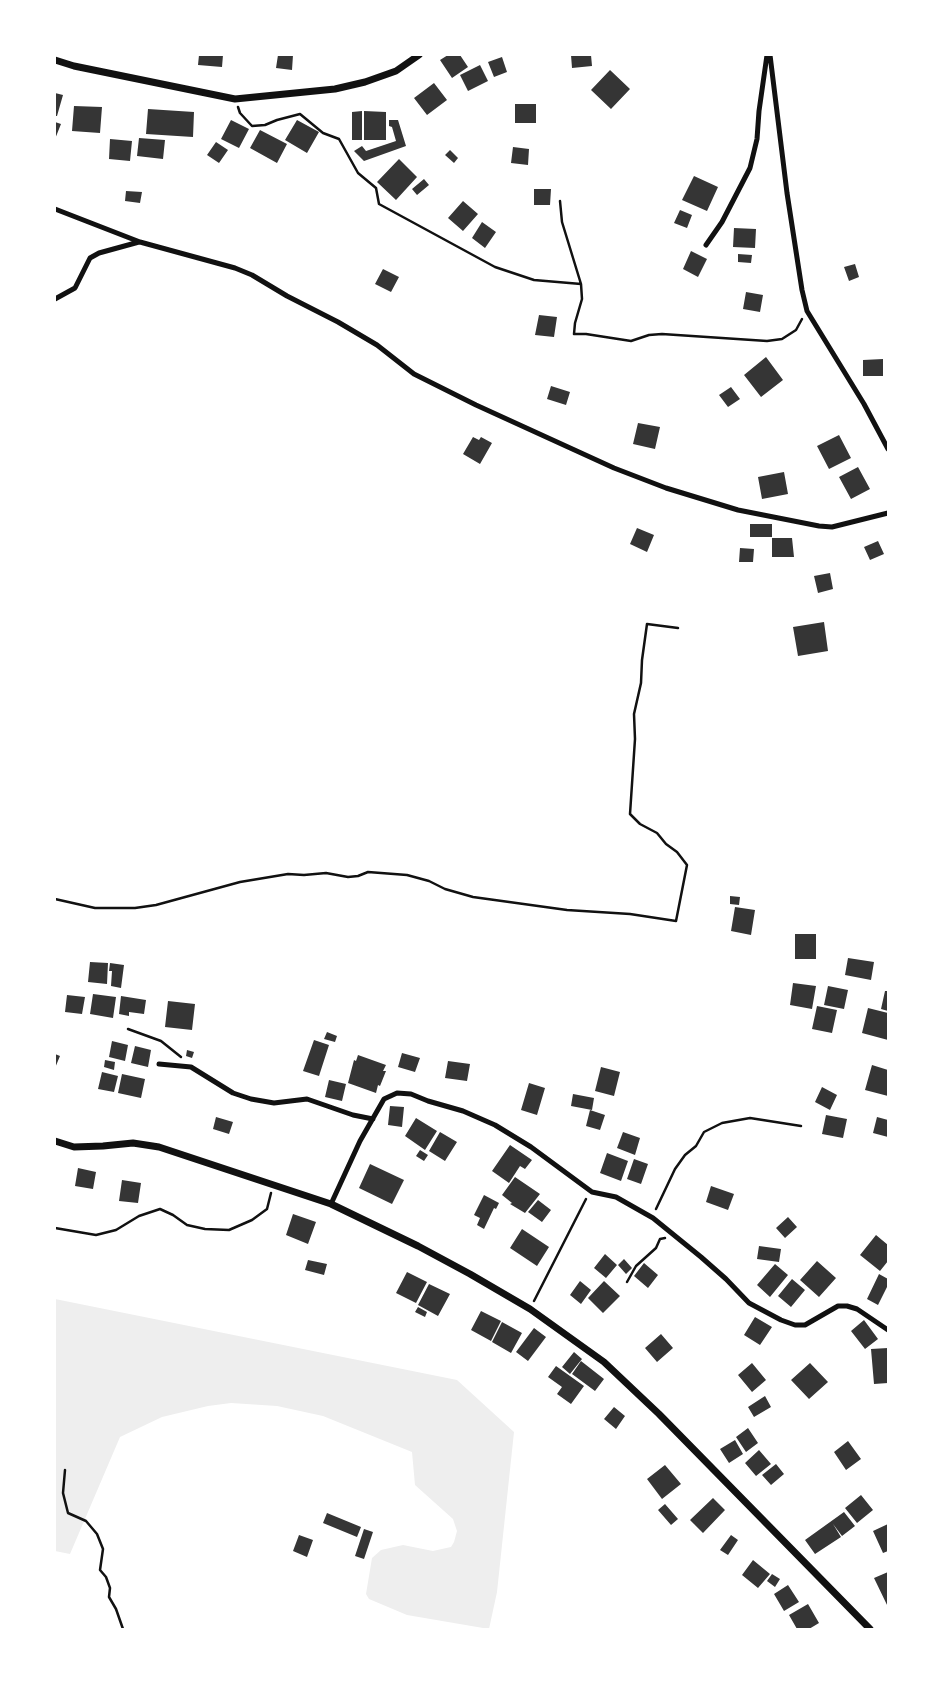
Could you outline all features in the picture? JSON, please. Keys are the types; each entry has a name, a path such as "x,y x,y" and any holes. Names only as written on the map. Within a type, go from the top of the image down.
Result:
{"street":[{"path":"55,60 92,70 235,99 335,89 365,82 396,71 419,55"},
{"path":"706,246 722,222 750,168 757,138 759,111 768,55"},
{"path":"768,55 787,193 807,311 864,404 888,449"},
{"path":"55,209 140,242 235,268 252,275 286,296 338,322 377,345 414,374 547,438 614,468 666,488 738,510 820,526 832,526 888,513"},
{"path":"55,299 75,288 90,258 99,253 140,242"},
{"path":"158,1064 191,1067 233,1093 251,1099 274,1102 307,1099 373,1120"},
{"path":"331,1204 360,1141 384,1099 397,1093 411,1094 463,1111 495,1126 531,1147 592,1192 616,1197 653,1218 726,1279 749,1303 781,1320 795,1325 805,1324 838,1306 847,1306 857,1309 888,1330"},
{"path":"55,1141 74,1147 133,1143 159,1148 331,1204 418,1246 530,1309 604,1362 659,1414 870,1629"}],"path":[{"path":"235,99 240,113 252,126 265,125 300,114 323,133 339,139 358,173 376,188 379,204 451,245 494,267 534,280 581,284"},
{"path":"560,201 562,222 581,284 582,299 574,334 630,341 649,335 662,334 766,341 782,340 796,330 807,311"},
{"path":"55,899 95,908 136,908 156,905 240,882 288,874 326,873 348,877 368,872 407,874 429,880 445,889 473,898 567,910 630,914 676,921 687,865 677,852 666,844 656,832 640,824 630,814 635,739 634,714 640,683 647,624 678,628"},
{"path":"128,1029 161,1042 176,1052 191,1067"},
{"path":"653,1218 657,1205 663,1197 675,1169 685,1155 696,1146 704,1132 722,1123 750,1118 801,1126"},
{"path":"55,1228 96,1235 116,1230 139,1216 160,1209 187,1224 205,1229 229,1230 252,1220 268,1209 272,1184"},
{"path":"530,1309 585,1200 592,1192"},
{"path":"627,1282 636,1266 656,1248 660,1239 676,1236"},
{"path":"65,1470 63,1493 68,1512 86,1521 97,1534 102,1549 100,1570 106,1577 110,1588 109,1597 116,1609 123,1629"}],"shaded area":[{"path":"55,1299 457,1380 514,1432 497,1592 489,1629 407,1615 369,1599 366,1594 372,1558 381,1550 403,1545 433,1551 451,1547 457,1531 453,1519 415,1485 412,1452 323,1416 277,1406 231,1403 208,1406 162,1417 120,1437 70,1554 55,1551"}],"building":[{"path":"199,55 223,55 222,67 198,65"},
{"path":"278,55 293,55 292,70 276,68"},
{"path":"448,55 460,55 468,67 452,78 440,60"},
{"path":"571,55 591,55 592,66 572,68"},
{"path":"502,57 507,72 494,77 488,62"},
{"path":"480,65 488,81 468,91 460,75"},
{"path":"610,70 630,89 611,109 591,90"},
{"path":"434,83 447,100 427,115 414,98"},
{"path":"55,93 63,95 57,116 55,116"},
{"path":"515,104 536,104 536,123 515,123"},
{"path":"74,106 102,107 100,133 72,131"},
{"path":"148,109 194,112 193,137 146,134"},
{"path":"362,111 362,140 352,140 352,112"},
{"path":"364,111 386,112 386,140 364,140"},
{"path":"231,120 249,129 239,148 221,139"},
{"path":"297,120 319,132 307,153 285,140"},
{"path":"389,120 398,120 406,146 364,161 354,151 362,146 366,151 396,141 392,127 389,126"},
{"path":"55,122 61,124 55,139"},
{"path":"260,130 287,144 277,163 250,148"},
{"path":"139,138 165,140 163,159 137,156"},
{"path":"110,139 132,141 130,161 109,159"},
{"path":"216,142 228,150 219,163 207,155"},
{"path":"513,147 529,149 528,165 511,163"},
{"path":"450,150 458,158 454,163 445,155"},
{"path":"399,159 417,177 396,200 377,182"},
{"path":"694,176 718,187 707,211 682,200"},
{"path":"424,179 429,185 417,195 412,189"},
{"path":"534,189 551,189 550,205 534,205"},
{"path":"126,191 142,192 140,203 125,201"},
{"path":"463,201 478,214 463,231 448,218"},
{"path":"680,210 692,215 687,228 674,223"},
{"path":"482,222 496,232 485,248 472,238"},
{"path":"734,228 756,229 755,248 733,247"},
{"path":"691,251 707,259 698,277 683,269"},
{"path":"738,254 752,255 751,263 738,262"},
{"path":"855,264 859,277 849,281 844,267"},
{"path":"383,269 399,277 391,292 375,284"},
{"path":"746,292 763,295 760,312 743,309"},
{"path":"539,315 557,317 554,337 535,335"},
{"path":"766,357 783,380 761,397 744,375"},
{"path":"883,359 883,376 863,376 863,360"},
{"path":"551,386 570,392 566,405 547,399"},
{"path":"731,387 740,399 728,407 719,395"},
{"path":"638,423 660,427 655,449 633,444"},
{"path":"839,435 851,458 829,469 817,446"},
{"path":"473,437 479,440 481,437 492,443 480,464 463,454"},
{"path":"858,467 870,489 851,499 839,477"},
{"path":"784,472 788,494 762,499 758,477"},
{"path":"750,524 772,524 772,537 750,537"},
{"path":"637,528 654,535 647,552 630,544"},
{"path":"772,538 792,538 794,557 772,557"},
{"path":"878,541 884,554 870,560 864,547"},
{"path":"740,548 754,549 753,562 739,562"},
{"path":"830,573 833,589 818,593 814,576"},
{"path":"824,622 828,651 798,656 793,627"},
{"path":"730,896 740,897 739,905 730,904"},
{"path":"735,907 755,910 751,935 731,931"},
{"path":"795,934 816,934 816,959 795,959"},
{"path":"848,958 874,962 871,980 845,975"},
{"path":"90,962 108,963 107,984 88,982"},
{"path":"110,963 124,965 121,988 111,986 112,971 109,971"},
{"path":"793,983 816,986 812,1009 790,1005"},
{"path":"828,986 848,990 844,1009 824,1005"},
{"path":"885,991 888,991 888,1011 881,1009"},
{"path":"93,994 116,997 113,1018 90,1014"},
{"path":"67,995 85,997 82,1014 65,1012"},
{"path":"121,996 146,1000 144,1014 129,1012 129,1016 119,1014"},
{"path":"168,1001 195,1004 192,1030 165,1027"},
{"path":"817,1006 837,1010 832,1033 812,1029"},
{"path":"868,1008 888,1013 888,1040 862,1033"},
{"path":"327,1032 337,1036 335,1042 324,1039"},
{"path":"314,1040 329,1045 319,1076 303,1071"},
{"path":"112,1041 128,1045 125,1061 109,1057"},
{"path":"135,1046 151,1050 148,1067 131,1063"},
{"path":"187,1050 194,1052 192,1058 186,1056"},
{"path":"402,1053 420,1058 415,1072 398,1067"},
{"path":"55,1054 60,1056 55,1068"},
{"path":"358,1055 386,1065 383,1071 386,1071 376,1093 348,1083 354,1060 356,1061"},
{"path":"105,1060 115,1062 114,1070 104,1067"},
{"path":"448,1061 470,1064 467,1081 445,1078"},
{"path":"872,1065 888,1070 888,1096 865,1090"},
{"path":"601,1067 620,1072 614,1096 595,1091"},
{"path":"102,1072 118,1076 114,1092 98,1089"},
{"path":"122,1074 145,1079 141,1098 118,1093"},
{"path":"329,1080 346,1084 342,1101 325,1097"},
{"path":"529,1083 545,1088 537,1115 521,1110"},
{"path":"822,1087 837,1095 830,1110 815,1102"},
{"path":"573,1094 594,1098 592,1110 571,1106"},
{"path":"390,1106 404,1107 402,1127 388,1125"},
{"path":"590,1110 605,1115 600,1130 586,1126"},
{"path":"826,1115 847,1119 843,1138 822,1134"},
{"path":"216,1117 233,1122 229,1134 213,1129"},
{"path":"877,1117 888,1120 888,1137 873,1133"},
{"path":"416,1118 437,1131 425,1150 405,1136"},
{"path":"440,1132 457,1142 445,1161 429,1151"},
{"path":"623,1132 640,1138 635,1155 617,1148"},
{"path":"510,1145 532,1160 525,1169 520,1166 509,1183 492,1171"},
{"path":"420,1150 428,1155 424,1161 416,1156"},
{"path":"607,1153 628,1161 621,1181 600,1173"},
{"path":"634,1159 648,1164 641,1184 627,1179"},
{"path":"370,1164 404,1180 392,1204 359,1188"},
{"path":"78,1168 96,1172 93,1189 75,1186"},
{"path":"515,1177 540,1194 525,1213 510,1204 512,1203 502,1195"},
{"path":"122,1180 141,1183 138,1203 119,1201"},
{"path":"711,1186 734,1194 728,1210 706,1202"},
{"path":"484,1195 499,1203 496,1209 494,1208 484,1229 477,1225 480,1218 474,1215"},
{"path":"538,1200 551,1210 542,1222 528,1212"},
{"path":"293,1214 316,1222 308,1244 286,1235"},
{"path":"788,1217 797,1227 785,1238 776,1228"},
{"path":"522,1229 549,1247 537,1266 510,1248"},
{"path":"876,1235 888,1245 888,1261 880,1271 860,1255"},
{"path":"759,1246 781,1249 779,1262 757,1259"},
{"path":"605,1254 617,1265 606,1278 594,1268"},
{"path":"624,1259 632,1268 626,1274 618,1265"},
{"path":"308,1260 327,1264 324,1275 305,1270"},
{"path":"817,1261 836,1278 819,1297 800,1280"},
{"path":"644,1263 658,1275 648,1288 634,1276"},
{"path":"775,1264 788,1275 770,1297 757,1285"},
{"path":"407,1272 427,1282 416,1303 396,1293"},
{"path":"879,1274 888,1279 888,1285 878,1305 867,1299"},
{"path":"792,1279 805,1290 791,1307 778,1296"},
{"path":"580,1281 591,1290 581,1304 570,1295"},
{"path":"604,1281 620,1296 603,1313 588,1298"},
{"path":"429,1284 450,1294 438,1316 418,1305"},
{"path":"418,1307 427,1312 425,1317 415,1312"},
{"path":"481,1311 501,1321 491,1341 471,1330"},
{"path":"755,1317 772,1327 760,1345 744,1335"},
{"path":"864,1320 878,1339 865,1349 851,1331"},
{"path":"502,1322 522,1333 511,1353 492,1342"},
{"path":"534,1328 546,1337 528,1361 516,1352"},
{"path":"661,1334 673,1348 657,1362 645,1348"},
{"path":"888,1348 888,1383 874,1384 871,1349"},
{"path":"574,1352 582,1359 570,1374 562,1367"},
{"path":"581,1361 604,1379 595,1391 572,1374"},
{"path":"752,1363 766,1380 752,1392 738,1375"},
{"path":"810,1363 828,1382 809,1399 791,1380"},
{"path":"556,1366 584,1386 571,1404 557,1394 562,1387 548,1377"},
{"path":"765,1396 771,1407 754,1417 748,1407"},
{"path":"614,1407 625,1416 616,1429 604,1419"},
{"path":"748,1428 758,1443 746,1452 736,1437"},
{"path":"735,1440 743,1454 729,1463 720,1449"},
{"path":"848,1441 861,1459 846,1470 834,1452"},
{"path":"759,1450 771,1464 756,1476 745,1463"},
{"path":"776,1464 784,1474 771,1485 762,1475"},
{"path":"665,1465 681,1484 662,1499 647,1479"},
{"path":"861,1495 873,1510 857,1523 845,1508"},
{"path":"713,1498 725,1510 703,1533 690,1520"},
{"path":"665,1504 678,1519 671,1525 658,1510"},
{"path":"844,1512 855,1526 842,1536 833,1524 841,1537 815,1554 805,1540"},
{"path":"327,1513 361,1527 357,1537 323,1523"},
{"path":"888,1524 888,1551 883,1553 873,1531"},
{"path":"364,1529 373,1532 364,1559 355,1556"},
{"path":"299,1535 313,1540 307,1557 293,1551"},
{"path":"731,1535 738,1540 728,1555 720,1550"},
{"path":"753,1560 770,1574 758,1588 742,1575"},
{"path":"888,1572 888,1607 874,1578"},
{"path":"772,1574 780,1579 775,1587 767,1581"},
{"path":"788,1585 799,1602 784,1611 774,1594"},
{"path":"808,1604 819,1623 809,1629 797,1629 789,1615"}]}
